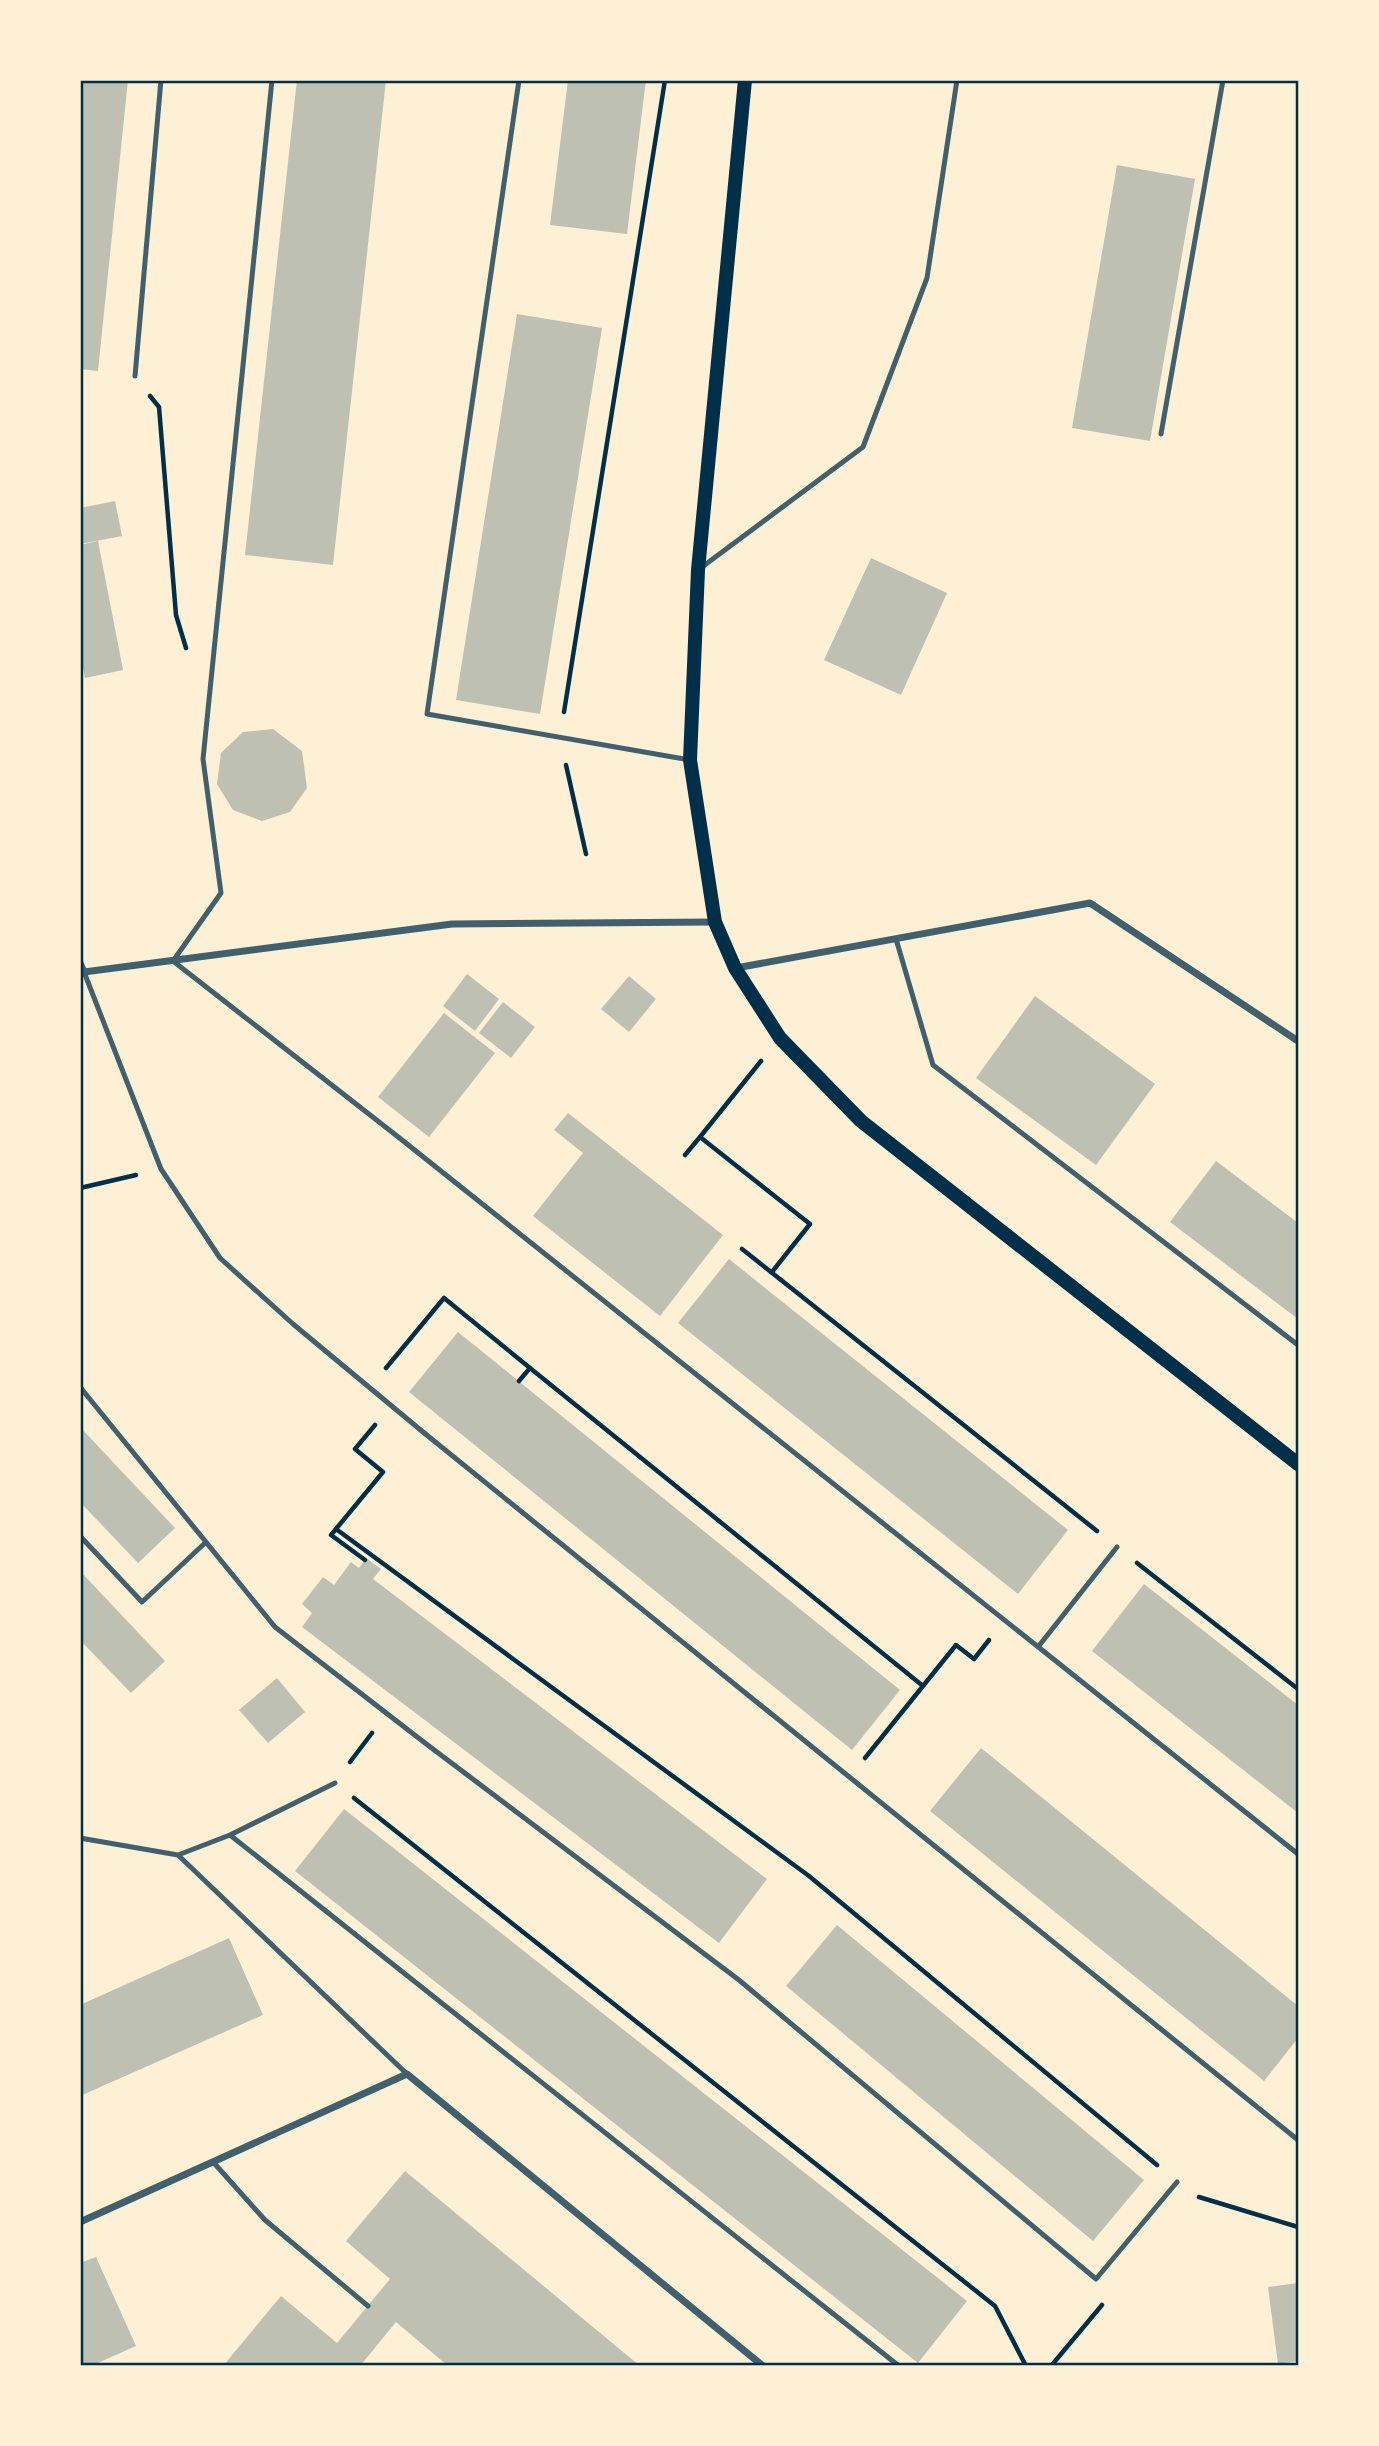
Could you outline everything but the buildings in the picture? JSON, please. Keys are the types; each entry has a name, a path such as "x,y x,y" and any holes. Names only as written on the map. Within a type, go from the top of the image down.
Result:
{"main road":[{"path":"745,80 698,570 690,760 715,922 735,968 779,1038 861,1121 1298,1464"}],"street":[{"path":"735,968 1090,903 1298,1041"},
{"path":"80,963 83,972 452,924 715,922"},
{"path":"80,2222 407,2074 763,2365"}],"lane":[{"path":"135,376 161,80"},
{"path":"272,80 203,758 221,892 173,961 408,1144 1298,1854"},
{"path":"519,80 428,714 690,760"},
{"path":"698,570 863,447 927,278 957,80"},
{"path":"1161,435 1223,80"},
{"path":"896,939 933,1065 1298,1345"},
{"path":"83,972 161,1168 220,1258 370,1388 1298,2140"},
{"path":"80,1387 275,1627 739,1980 1096,2279 1177,2182"},
{"path":"80,1536 142,1602 205,1542"},
{"path":"1038,1647 1117,1547"},
{"path":"80,1838 178,1856 230,1835 335,1783"},
{"path":"230,1835 899,2365"},
{"path":"178,1856 407,2074"},
{"path":"214,2163 265,2220 368,2306"}],"path":[{"path":"586,854 560,737 665,80"},
{"path":"135,376 159,407 176,615 187,653"},
{"path":"685,1154 779,1038"},
{"path":"700,1136 810,1224 772,1272"},
{"path":"80,1188 161,1168"},
{"path":"742,1249 1298,1689"},
{"path":"370,1388 443,1297 923,1686"},
{"path":"519,1381 530,1368"},
{"path":"365,1560 331,1535 383,1472 355,1449 377,1423 385,1430"},
{"path":"336,1529 809,1876 1193,2195 1298,2227"},
{"path":"849,1777 957,1645 974,1659 1005,1620"},
{"path":"375,1729 335,1783 995,2306 1026,2365"},
{"path":"1051,2365 1104,2302"}]}
